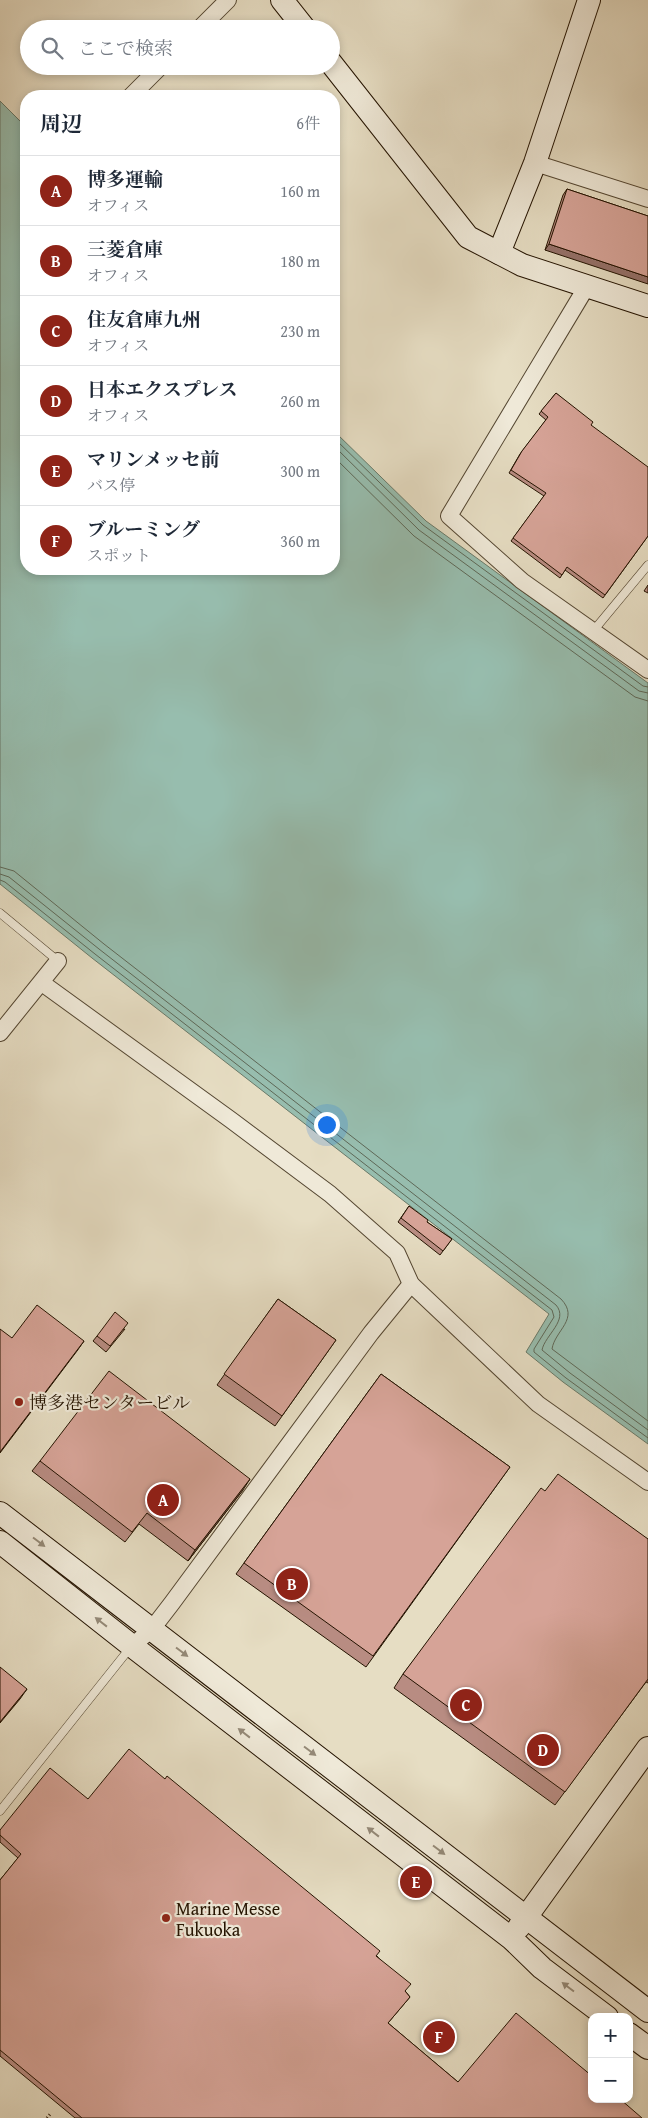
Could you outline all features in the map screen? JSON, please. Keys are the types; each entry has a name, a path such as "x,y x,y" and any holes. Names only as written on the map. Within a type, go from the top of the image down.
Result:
{"street":[{"path":"208,20 228,0"},
{"path":"282,0 298,20"},
{"path":"499,253 535,163 589,0"},
{"path":"340,73 468,237 522,265 648,306"},
{"path":"137,90 153,75"},
{"path":"535,163 648,199"},
{"path":"587,286 450,516 522,581 594,630 648,670"},
{"path":"0,1033 58,961"},
{"path":"42,983 330,1194 397,1253 411,1284 538,1404 648,1482"},
{"path":"132,1646 152,1629 371,1333 411,1284"},
{"path":"3,1525 152,1629 648,2011"},
{"path":"3,1525 132,1646 512,1939 542,1968 602,2013"},
{"path":"512,1939 525,1916 648,1748"},
{"path":"633,2037 648,2048"}],"lane":[{"path":"594,630 648,565"},
{"path":"0,913 58,961"},
{"path":"0,1811 132,1646"}],"path":[{"path":"47,2118 51,2113"}],"water":[{"path":"0,101 20,121 20,575 340,575 340,437 426,521 648,683 648,1444 563,1382 526,1352 549,1314 92,958 0,884"}],"building":[{"path":"567,189 648,216 648,277 549,244"},
{"path":"556,393 593,422 591,425 648,467 648,536 605,595 567,567 562,575 513,538 546,493 511,470 522,451 548,417 541,411"},
{"path":"409,1206 428,1220 427,1222 452,1239 443,1251 401,1218"},
{"path":"278,1299 336,1340 282,1416 224,1374"},
{"name":"博多港センタービル","path":"37,1305 84,1341 0,1452 0,1329 12,1338"},
{"path":"115,1312 128,1323 110,1346 97,1336"},
{"path":"109,1371 250,1479 195,1550 147,1513 132,1532 40,1461"},
{"path":"381,1374 510,1467 373,1656 244,1563"},
{"path":"558,1474 648,1539 648,1679 565,1792 403,1674 541,1488 545,1491"},
{"path":"0,1667 27,1689 0,1722"},
{"name":"Marine Messe Fukuoka","path":"129,1749 165,1779 167,1776 380,1951 376,1956 411,1984 405,1991 410,1997 388,2023 458,2082 516,2013 588,2073 588,2103 625,2103 642,2118 82,2118 0,2050 0,1880 21,1854 0,1835 0,1830 50,1768 88,1799"}],"place":[{"name":"博多港センタービル","path":"19,1402"},
{"name":"博多運輸","path":"163,1500"},
{"name":"三菱倉庫","path":"292,1584"},
{"name":"住友倉庫九州","path":"466,1705"},
{"name":"日本エクスプレス","path":"543,1750"},
{"name":"マリンメッセ前","path":"416,1882"},
{"name":"Marine Messe Fukuoka","path":"166,1918"},
{"name":"ブルーミング","path":"439,2037"}]}
